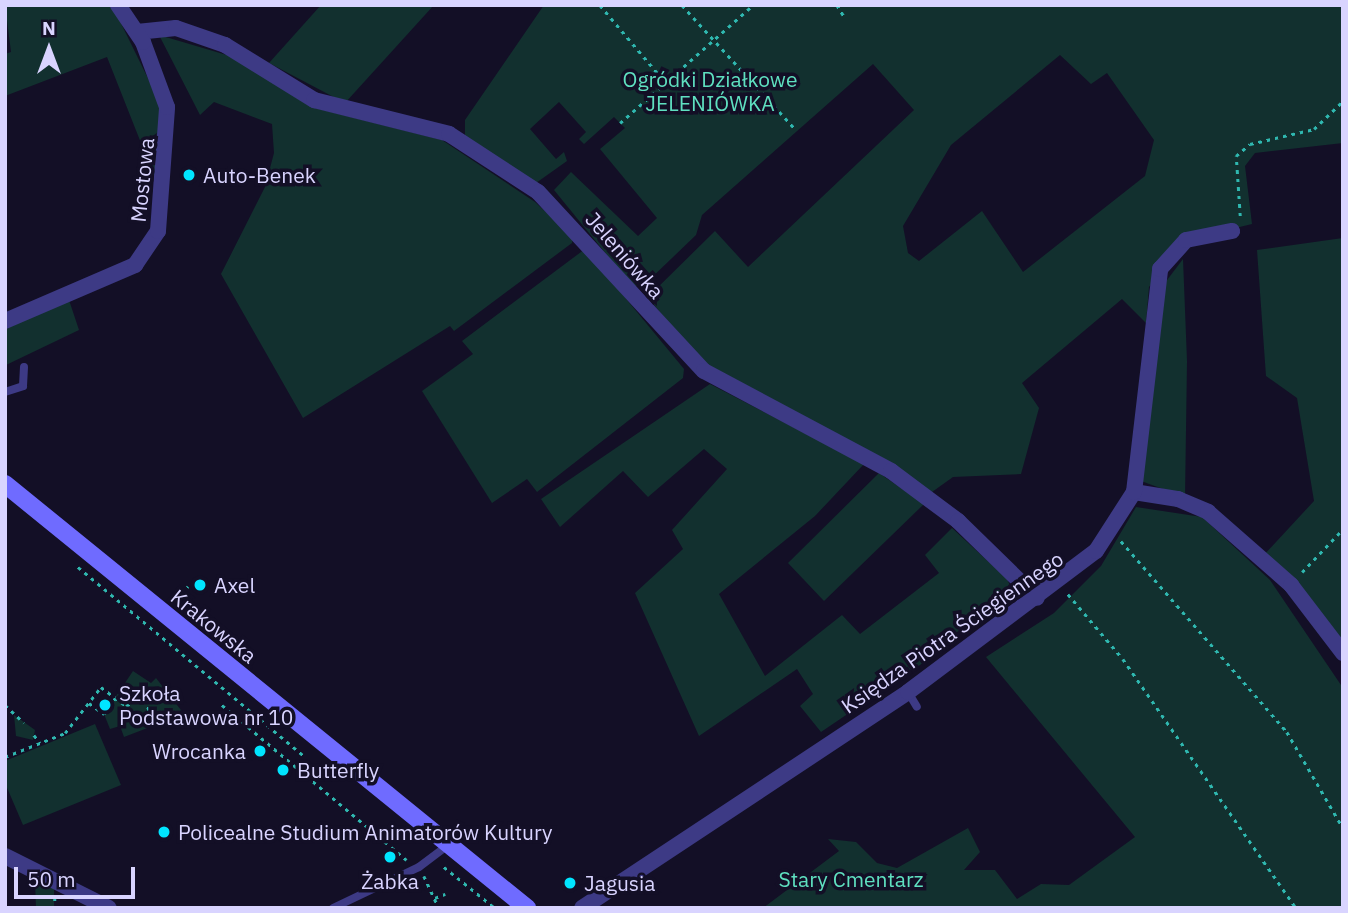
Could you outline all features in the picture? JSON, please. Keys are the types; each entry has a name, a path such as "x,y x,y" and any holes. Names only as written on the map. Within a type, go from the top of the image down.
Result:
{"main road":[{"name":"Krakowska","path":"5,484 527,908"}],"street":[{"name":"Mostowa","path":"5,321 135,265 158,231 167,107 137,32 118,5"},
{"name":"Jeleniówka","path":"137,32 188,32 225,45 314,100 449,134 538,192 704,371 891,471 958,521 1037,598"},
{"name":"Księdza Piotra Ściegiennego","path":"582,908 908,692 1060,584 1112,531 1134,492 1160,269 1186,240 1232,232"},
{"path":"1134,492 1178,499 1208,512 1291,585 1343,653"},
{"path":"5,856 109,908"}],"lane":[{"path":"5,392 23,386 24,367"},
{"path":"908,692 917,707"},
{"path":"333,908 415,869 450,844"}],"path":[{"path":"600,5 665,82"},
{"path":"682,5 796,130"},
{"path":"620,123 753,5"},
{"path":"836,5 844,16"},
{"path":"1232,232 1241,219 1236,156 1250,144 1314,129 1343,101"},
{"path":"1291,585 1343,528"},
{"path":"1112,531 1287,732 1343,828"},
{"path":"74,563 304,756"},
{"path":"1060,584 1123,659 1296,908"},
{"path":"178,598 188,586"},
{"path":"5,757 65,733 101,687 126,706 145,699 154,687"},
{"path":"89,703 104,714 115,698"},
{"path":"145,699 149,710"},
{"path":"5,705 24,723"},
{"path":"222,705 415,869 439,908"},
{"path":"34,735 40,743"},
{"path":"444,867 495,908"},
{"path":"435,898 445,894"}],"green space":[{"path":"5,5 112,5 163,109 158,186 107,57 5,96 5,54 11,52"},
{"path":"321,5 434,5 345,103 269,63"},
{"name":"Ogródki Działkowe JELENIÓWKA","path":"544,5 1343,5 1343,143 1255,153 1245,166 1252,224 1186,240 1149,287 1146,323 1122,299 1022,383 1039,408 1021,474 953,477 932,492 747,394 693,354 648,297 715,231 748,267 914,110 873,64 702,215 696,235 646,283 633,287 554,190 571,172 638,236 657,218 600,149 625,128 614,117 584,144 579,139 586,132 559,102 530,129 556,159 564,152 567,161 536,183 465,137 465,120","holes":["1060,55 1091,84 1107,73 1154,140 1145,176 1023,272 982,211 919,261 908,253 903,226 951,145"]},
{"path":"159,35 230,56 311,107 442,140 535,202 573,237 572,243 454,331 450,326 303,418 221,274 265,187 274,153 272,124 214,102 200,115"},
{"path":"1343,238 1343,661 1291,585 1262,557 1314,501 1297,398 1266,376 1257,250"},
{"path":"585,249 684,369 683,378 537,492 527,479 492,503 422,391 473,354 462,341"},
{"path":"1183,259 1187,361 1185,497 1141,481 1161,288"},
{"path":"69,300 79,330 6,365 5,327"},
{"path":"710,384 864,464 815,516 719,594 765,676 842,615 860,634 939,573 925,555 952,528 1007,579 1013,592 1004,608 821,732 800,706 813,694 797,669 699,736 635,593 683,549 672,530 727,469 704,449 648,497 623,471 560,527 541,499"},
{"path":"879,473 924,504 824,601 788,563"},
{"name":"Stary Cmentarz","path":"1136,507 1202,517 1270,580 1343,688 1343,908 763,908 839,851 828,839 856,842 877,863 897,868 968,828 980,852 964,870 995,870 1017,899 1041,884 1069,885 1135,837 986,657 1054,613 1101,566"},
{"path":"133,671 151,683 156,678 184,714 124,737 120,726 110,729 104,714"},
{"path":"14,715 35,730 33,740 16,736"},
{"path":"95,724 121,785 23,825 5,783 5,761"},
{"path":"35,881 54,888 54,908 36,908"}],"place":[{"name":"Auto-Benek","path":"189,175"},
{"name":"Axel","path":"200,585"},
{"name":"Szkoła Podstawowa nr 10","path":"105,705"},
{"name":"Wrocanka","path":"260,751"},
{"name":"Butterfly","path":"283,770"},
{"name":"Policealne Studium Animatorów Kultury","path":"164,832"},
{"name":"Żabka","path":"390,857"},
{"name":"Jagusia","path":"570,883"}]}
